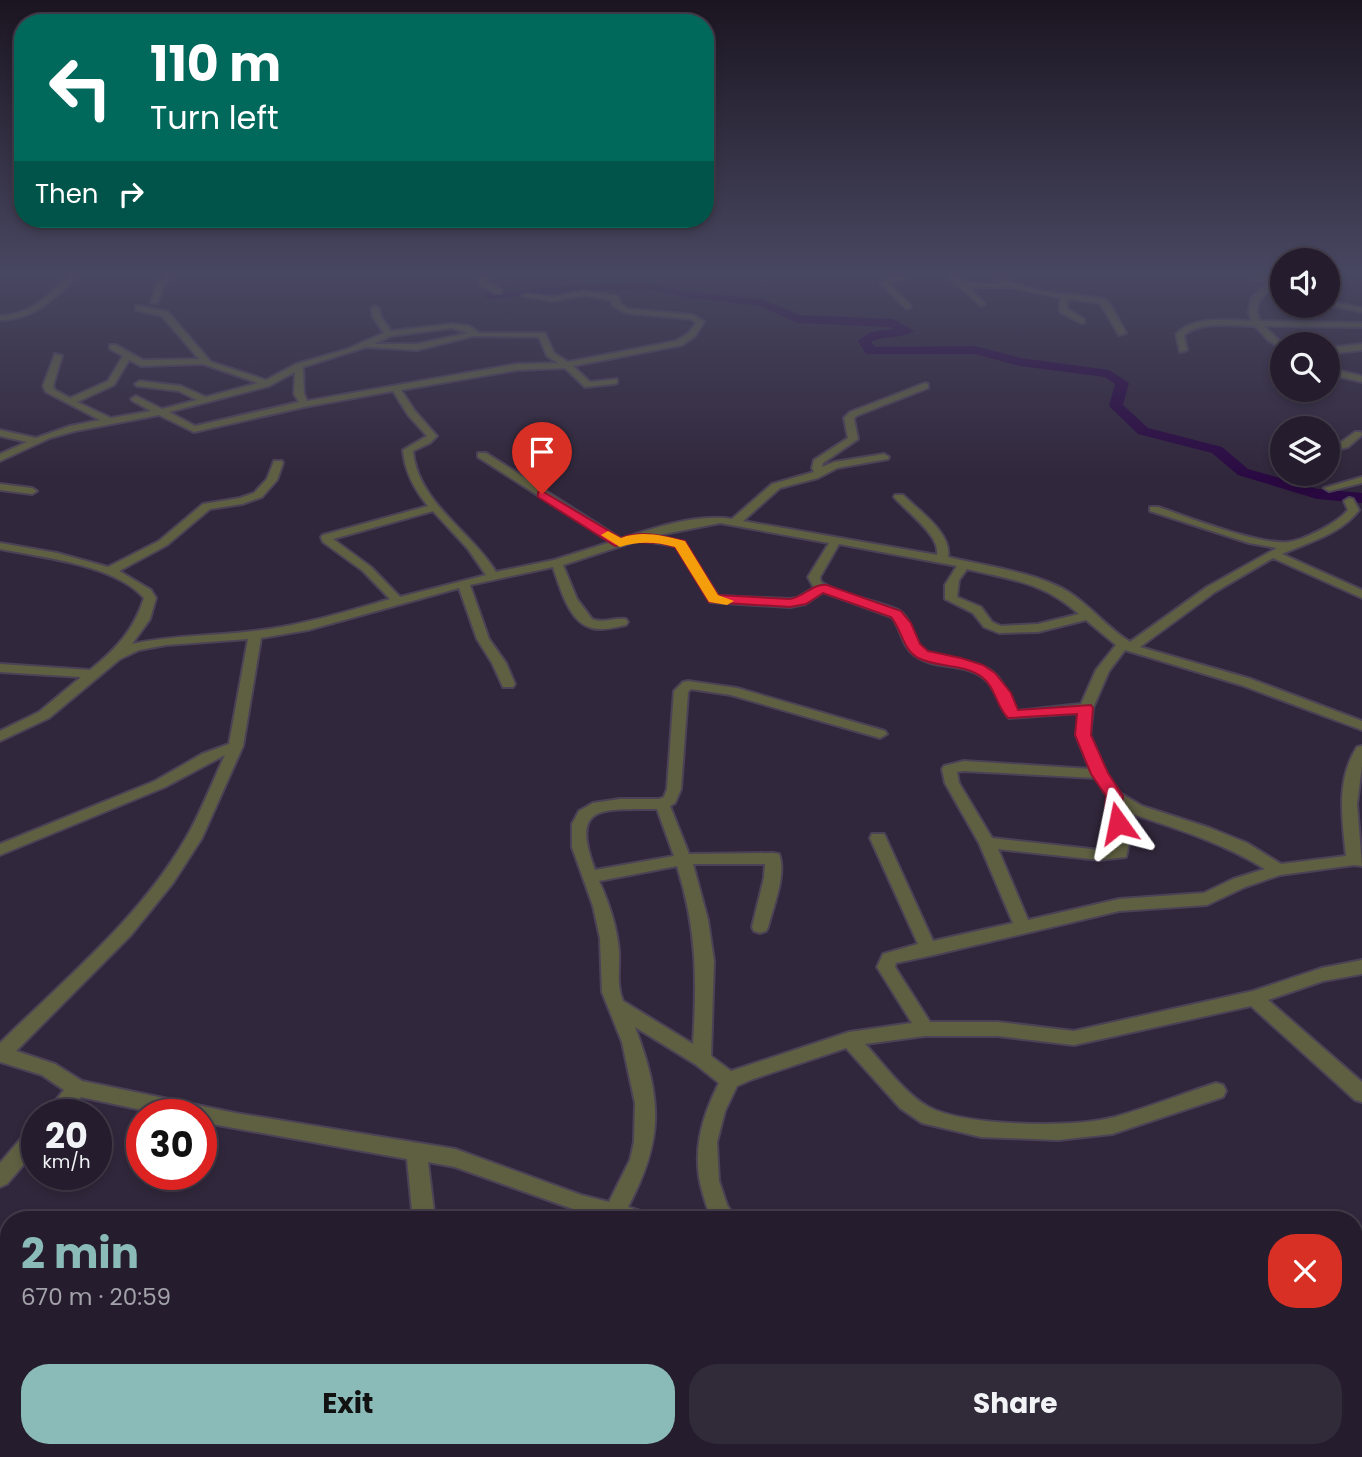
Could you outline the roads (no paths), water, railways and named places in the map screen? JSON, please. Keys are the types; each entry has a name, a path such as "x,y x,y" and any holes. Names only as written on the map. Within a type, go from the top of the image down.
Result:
{"street":[{"path":"188,342 204,361 215,368 266,384"},
{"path":"0,458 65,430 164,411 266,384 299,366 371,342"},
{"path":"364,345 416,347 438,342"},
{"path":"545,342 550,354 567,365 588,385 614,382"},
{"path":"136,398 194,429 304,404 517,368 567,365 681,342"},
{"path":"1182,342 1184,350"},
{"path":"113,347 146,363 204,361"},
{"path":"1340,350 1362,348"},
{"path":"58,356 48,389 108,421"},
{"path":"69,402 111,383 127,356"},
{"path":"299,366 299,394 304,404"},
{"path":"1340,374 1362,379"},
{"path":"140,384 181,388 203,399"},
{"path":"820,473 818,461 853,439 854,433 849,418 853,414 925,386"},
{"path":"396,389 411,413 432,436 428,441 411,447 407,459 420,486 486,561 493,578"},
{"path":"1340,446 1360,437 1362,422"},
{"path":"0,433 38,441"},
{"path":"482,455 626,541 660,539 680,544 687,551 709,593 719,601 790,603 801,601 822,588"},
{"path":"736,522 767,491 820,473 834,465 884,457"},
{"path":"108,572 163,543 207,506 242,501 258,495 272,480 278,463"},
{"path":"1329,488 1362,480"},
{"path":"0,487 32,491"},
{"path":"900,497 940,537 944,548 942,559"},
{"path":"1279,870 1241,847 1137,810 1115,796 1100,774 1083,735 1086,708 1103,670 1126,646 1225,579 1350,517 1354,510 1349,501"},
{"path":"398,601 367,569 327,540 327,537 436,507"},
{"path":"1154,509 1253,541 1290,546"},
{"path":"115,656 135,647 158,642 256,635 304,627 463,583 557,563 663,529 709,520 736,522 796,535 942,559 1044,584 1065,595 1126,646 1267,689 1362,726"},
{"path":"836,540 814,577 816,584 896,614 904,623 913,646 923,655 978,668 990,676 1003,693 1008,709 1014,715 1086,708"},
{"path":"0,546 61,557 108,572 139,586 150,598 144,619 133,637 115,656 44,715 0,737"},
{"path":"1273,554 1362,594"},
{"path":"557,563 577,609 586,622 595,625 622,622"},
{"path":"964,565 953,577 949,589 951,599 979,611 987,625 995,629 1047,627 1088,616"},
{"path":"463,583 483,639 499,663 508,684"},
{"path":"256,635 236,746 194,838 167,879 125,932 1,1054 48,1069 77,1088 236,1121 416,1150 476,1164 606,1211"},
{"path":"0,668 94,674"},
{"path":"615,1211 640,1160 647,1132 631,1034 611,998 611,950 600,906 577,839 579,822 585,812 596,807 662,804 670,800 674,789 681,691 688,685 732,691 880,734"},
{"path":"0,850 160,784 207,757 236,746"},
{"path":"925,1029 886,967 888,959 899,954 929,950 1022,925 1119,905 1207,899 1240,883 1279,870 1358,860 1349,798 1356,760 1362,750"},
{"path":"1022,925 987,843 952,783 949,769 964,766 1100,774"},
{"path":"987,843 1100,855 1119,853 1122,838 1114,810 1115,796"},
{"path":"662,804 685,859 697,905 705,962 702,1059"},
{"path":"877,838 929,950"},
{"path":"590,877 685,859 773,858 772,878 760,927"},
{"path":"719,1211 709,1181 707,1142 715,1111 730,1082 746,1073 849,1039 925,1029 998,1029 1074,1038 1254,998 1322,975 1362,967"},
{"path":"1254,998 1362,1094"},
{"path":"616,1006 702,1059 730,1082"},
{"path":"849,1039 907,1102 929,1117 981,1129 1058,1132 1112,1126 1216,1091"},
{"path":"68,1099 77,1088"},
{"path":"416,1150 423,1211"},
{"path":"0,1178 21,1153"}],"waterway":[{"path":"865,342 871,351 975,350 1020,362 1109,374 1122,383 1116,406 1143,431 1217,450 1243,472 1317,494 1362,498"}]}
